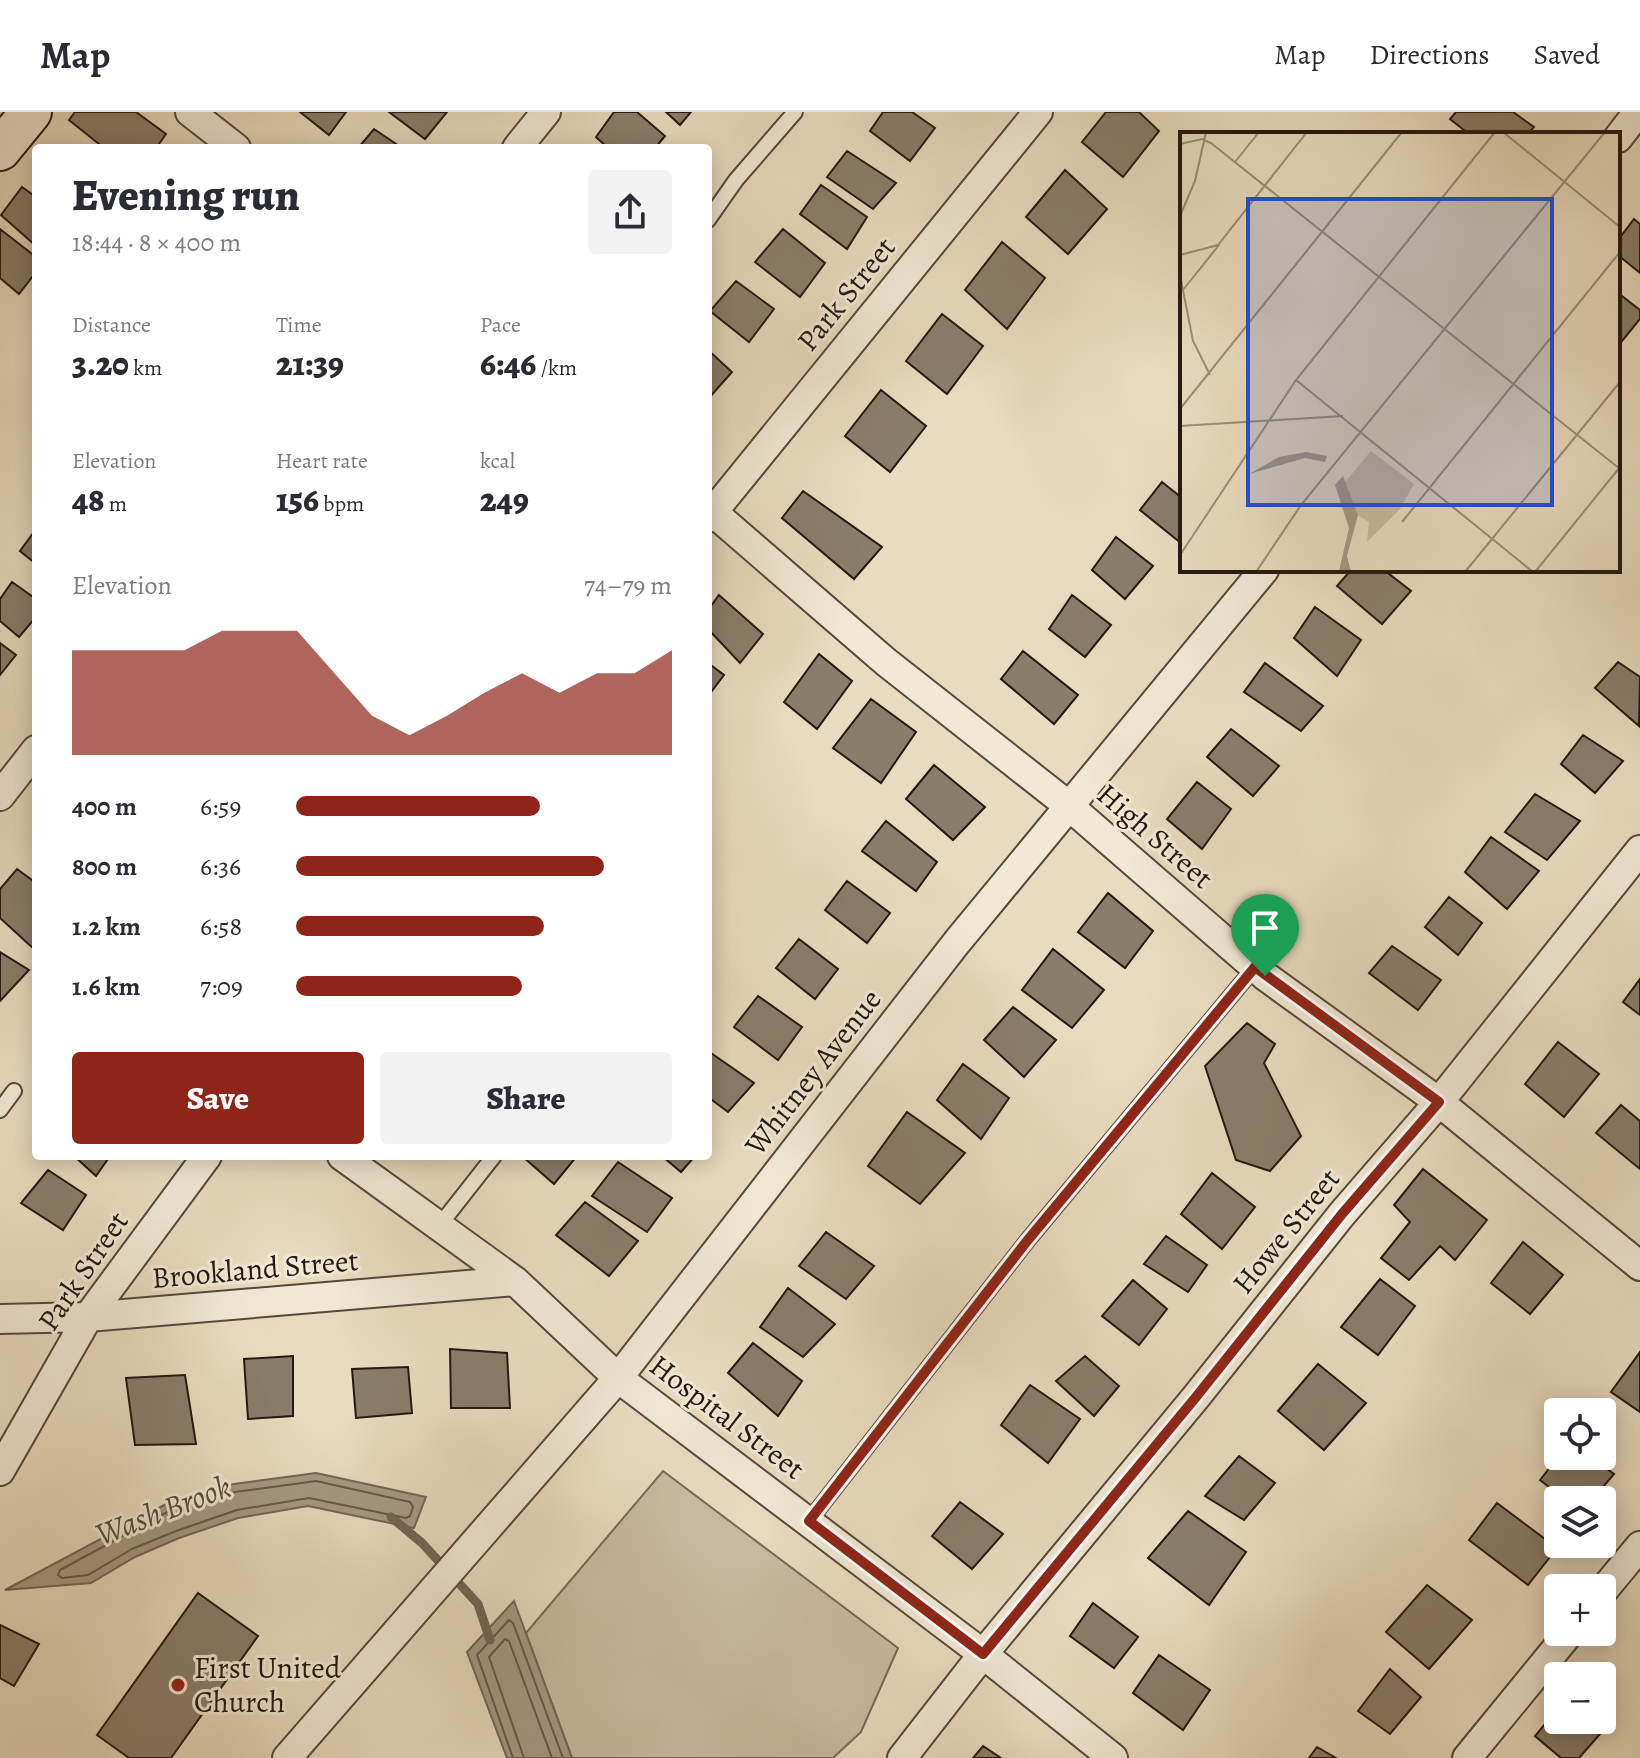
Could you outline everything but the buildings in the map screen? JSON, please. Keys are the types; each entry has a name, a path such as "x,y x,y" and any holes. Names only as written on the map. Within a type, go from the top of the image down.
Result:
{"main road":[{"path":"0,150 31,112"}],"street":[{"path":"190,112 231,144"},
{"path":"520,144 546,112"},
{"name":"Park Street","path":"712,511 1038,112"},
{"path":"1620,135 1638,112"},
{"name":"High Street","path":"712,515 886,662 1069,806 1255,967 1439,1102 1640,1266"},
{"name":"Whitney Avenue","path":"287,1758 618,1378 957,942 1262,572"},
{"path":"0,796 32,755"},
{"name":"Howe Street","path":"902,1758 983,1654 1196,1397 1342,1214 1439,1102 1640,850"},
{"name":"Park Street","path":"0,1471 88,1317 204,1160"},
{"name":"Hospital Street","path":"348,1160 515,1281 618,1378 983,1654 1113,1758"},
{"name":"Brookland Street","path":"0,1319 88,1317 515,1281"},
{"path":"1616,1575 1640,1546"},
{"path":"1467,1758 1559,1646"}],"lane":[{"path":"712,214 736,180 795,112"},
{"path":"809,1521 1027,1241 1255,967"},
{"path":"0,1110 14,1091"},
{"path":"439,1226 491,1160"}],"shaded area":[{"path":"663,1471 898,1648 861,1732 833,1758 572,1758 526,1633"}],"water":[{"path":"316,1473 426,1497 414,1528 308,1506 238,1518 179,1538 135,1557 91,1583 5,1590 168,1503 234,1484"},
{"path":"514,1601 572,1758 507,1758 467,1652"}],"waterway":[{"name":"Wash Brook","path":"391,1517 422,1543 478,1604 490,1640"}],"place":[{"name":"First United Church","path":"178,1685"}],"route":[{"path":"1255,967 1265,976 1439,1102 1342,1214 1196,1397 983,1654 809,1521 910,1387 1027,1241 1255,967"}]}
